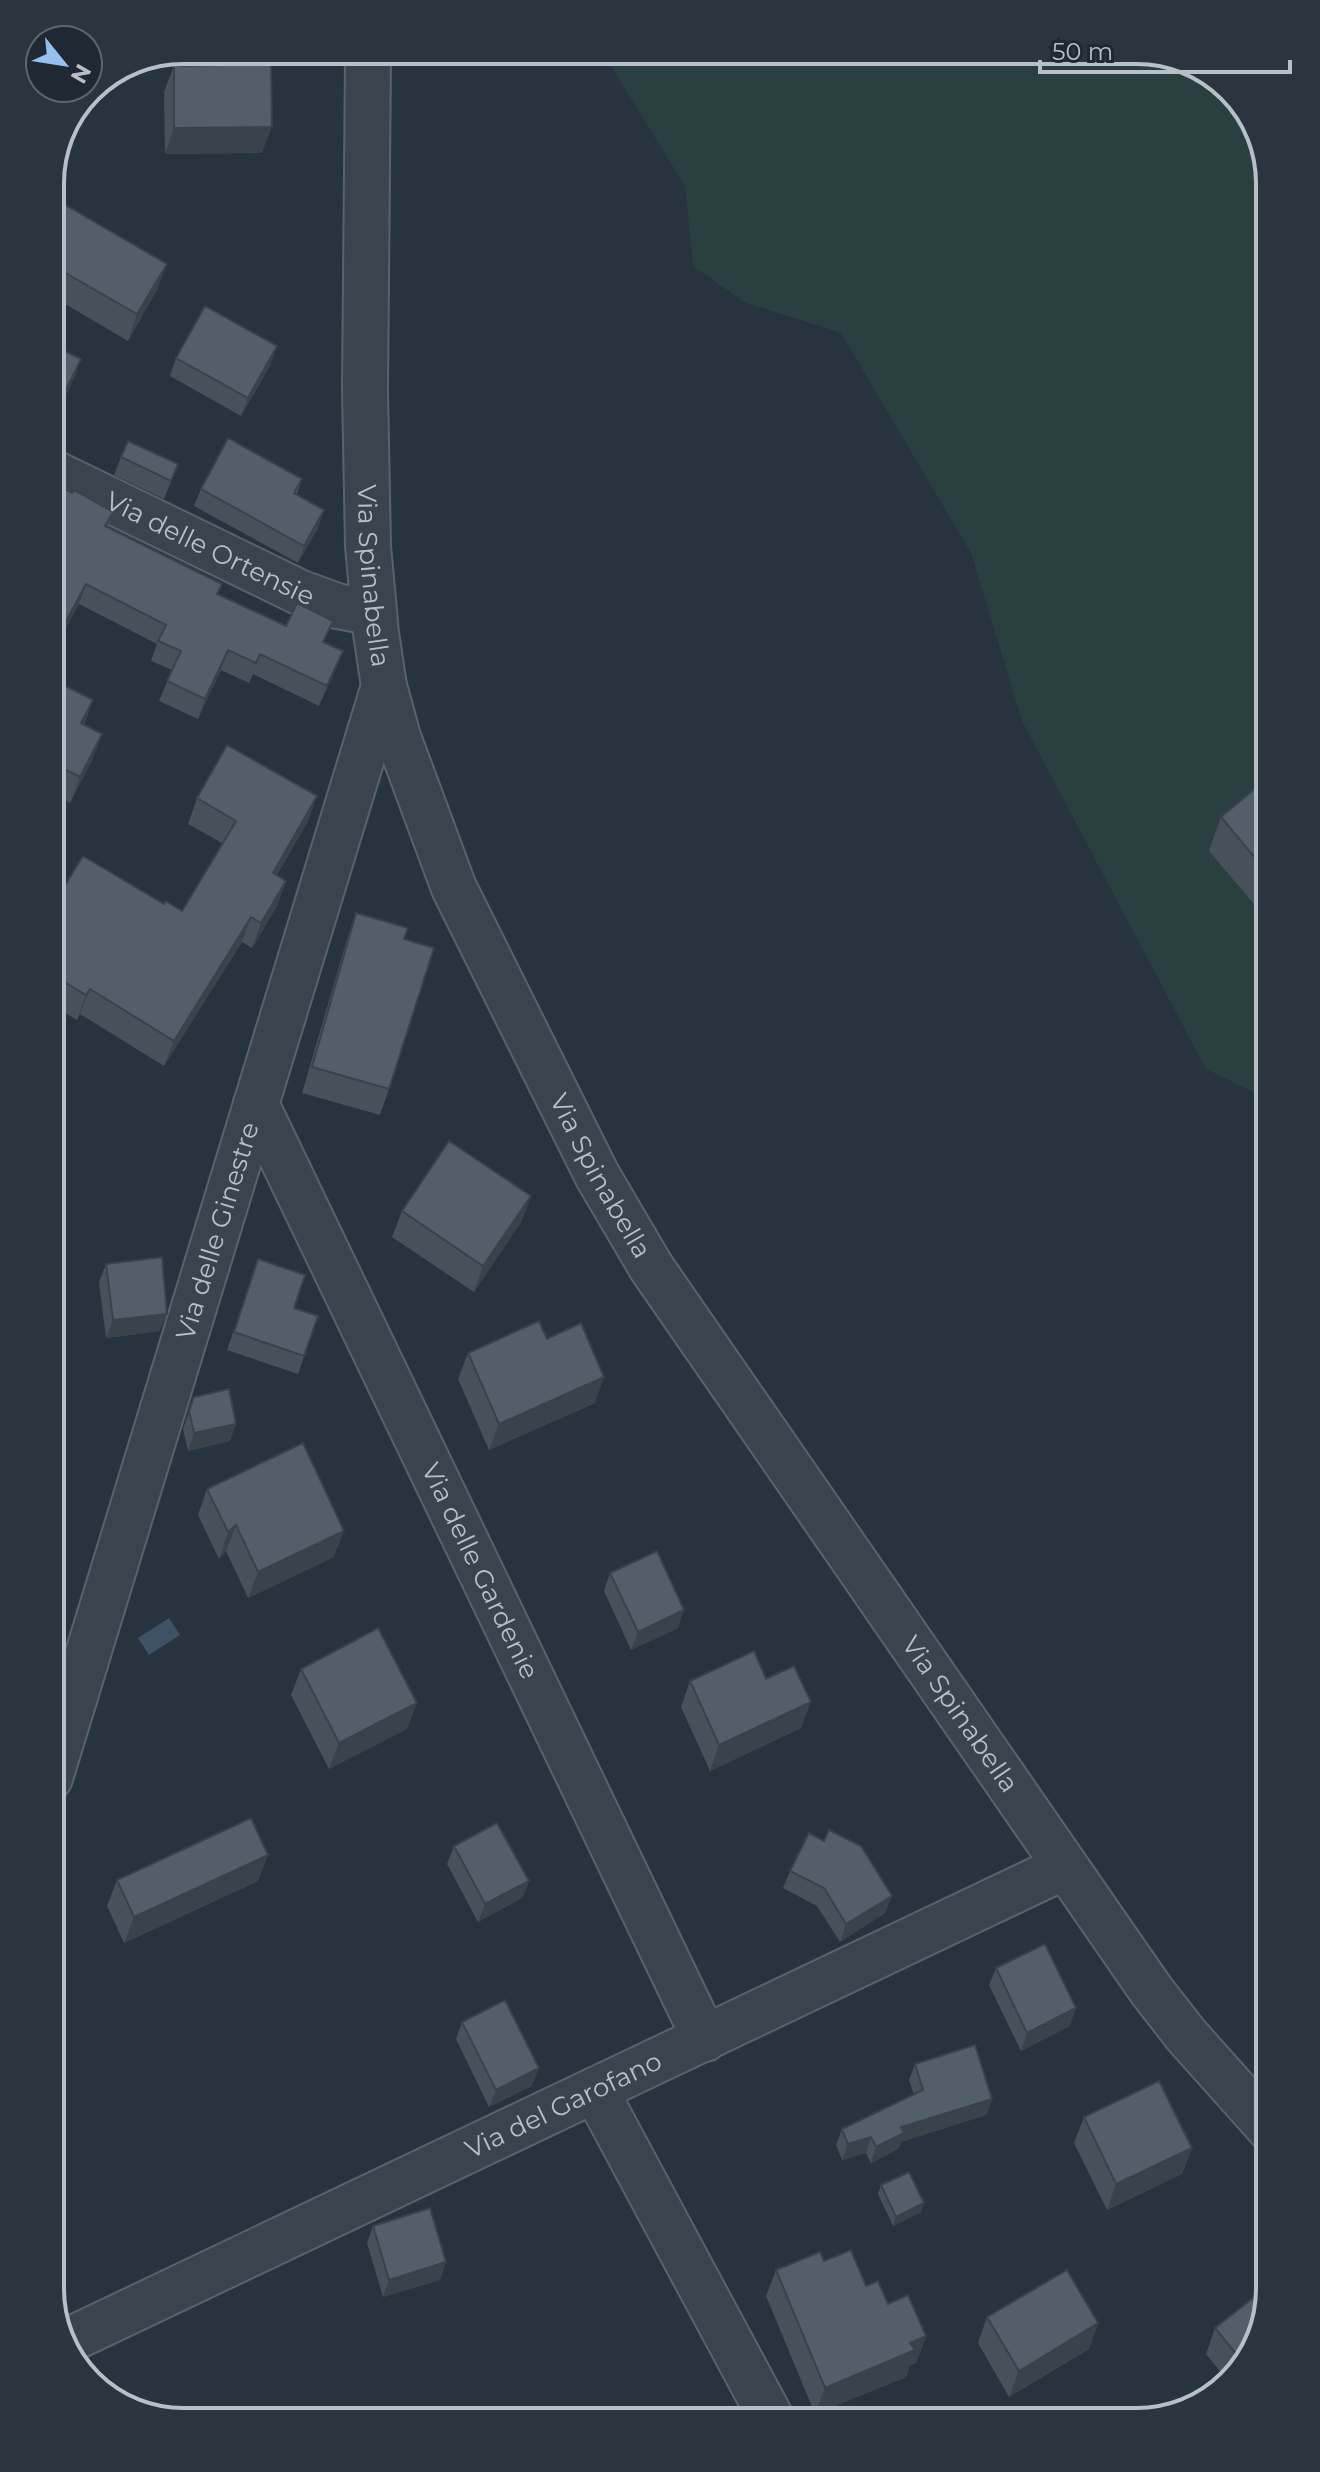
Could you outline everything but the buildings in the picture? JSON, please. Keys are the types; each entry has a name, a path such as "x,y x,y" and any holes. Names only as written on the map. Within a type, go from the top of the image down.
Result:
{"street":[{"name":"Via Spinabella","path":"368,64 365,390 368,546 374,613 384,686 398,737 454,888 625,1225 671,1298 1168,2013 1256,2113"},
{"name":"Via delle Ortensie","path":"64,478 301,593 337,606 374,613"},
{"name":"Via delle Ginestre","path":"64,1732 384,686"},
{"name":"Via delle Gardenie","path":"256,1104 705,2039"},
{"name":"Via del Garofano","path":"75,2337 1064,1867"},
{"path":"595,2090 766,2408"}],"green space":[{"path":"610,64 1145,64 1190,76 1215,94 1236,117 1254,160 1256,183 1256,1093 1206,1069 1022,721 971,553 841,333 744,302 693,266 685,186"}],"water":[{"path":"169,1618 180,1635 149,1655 138,1638"}]}
